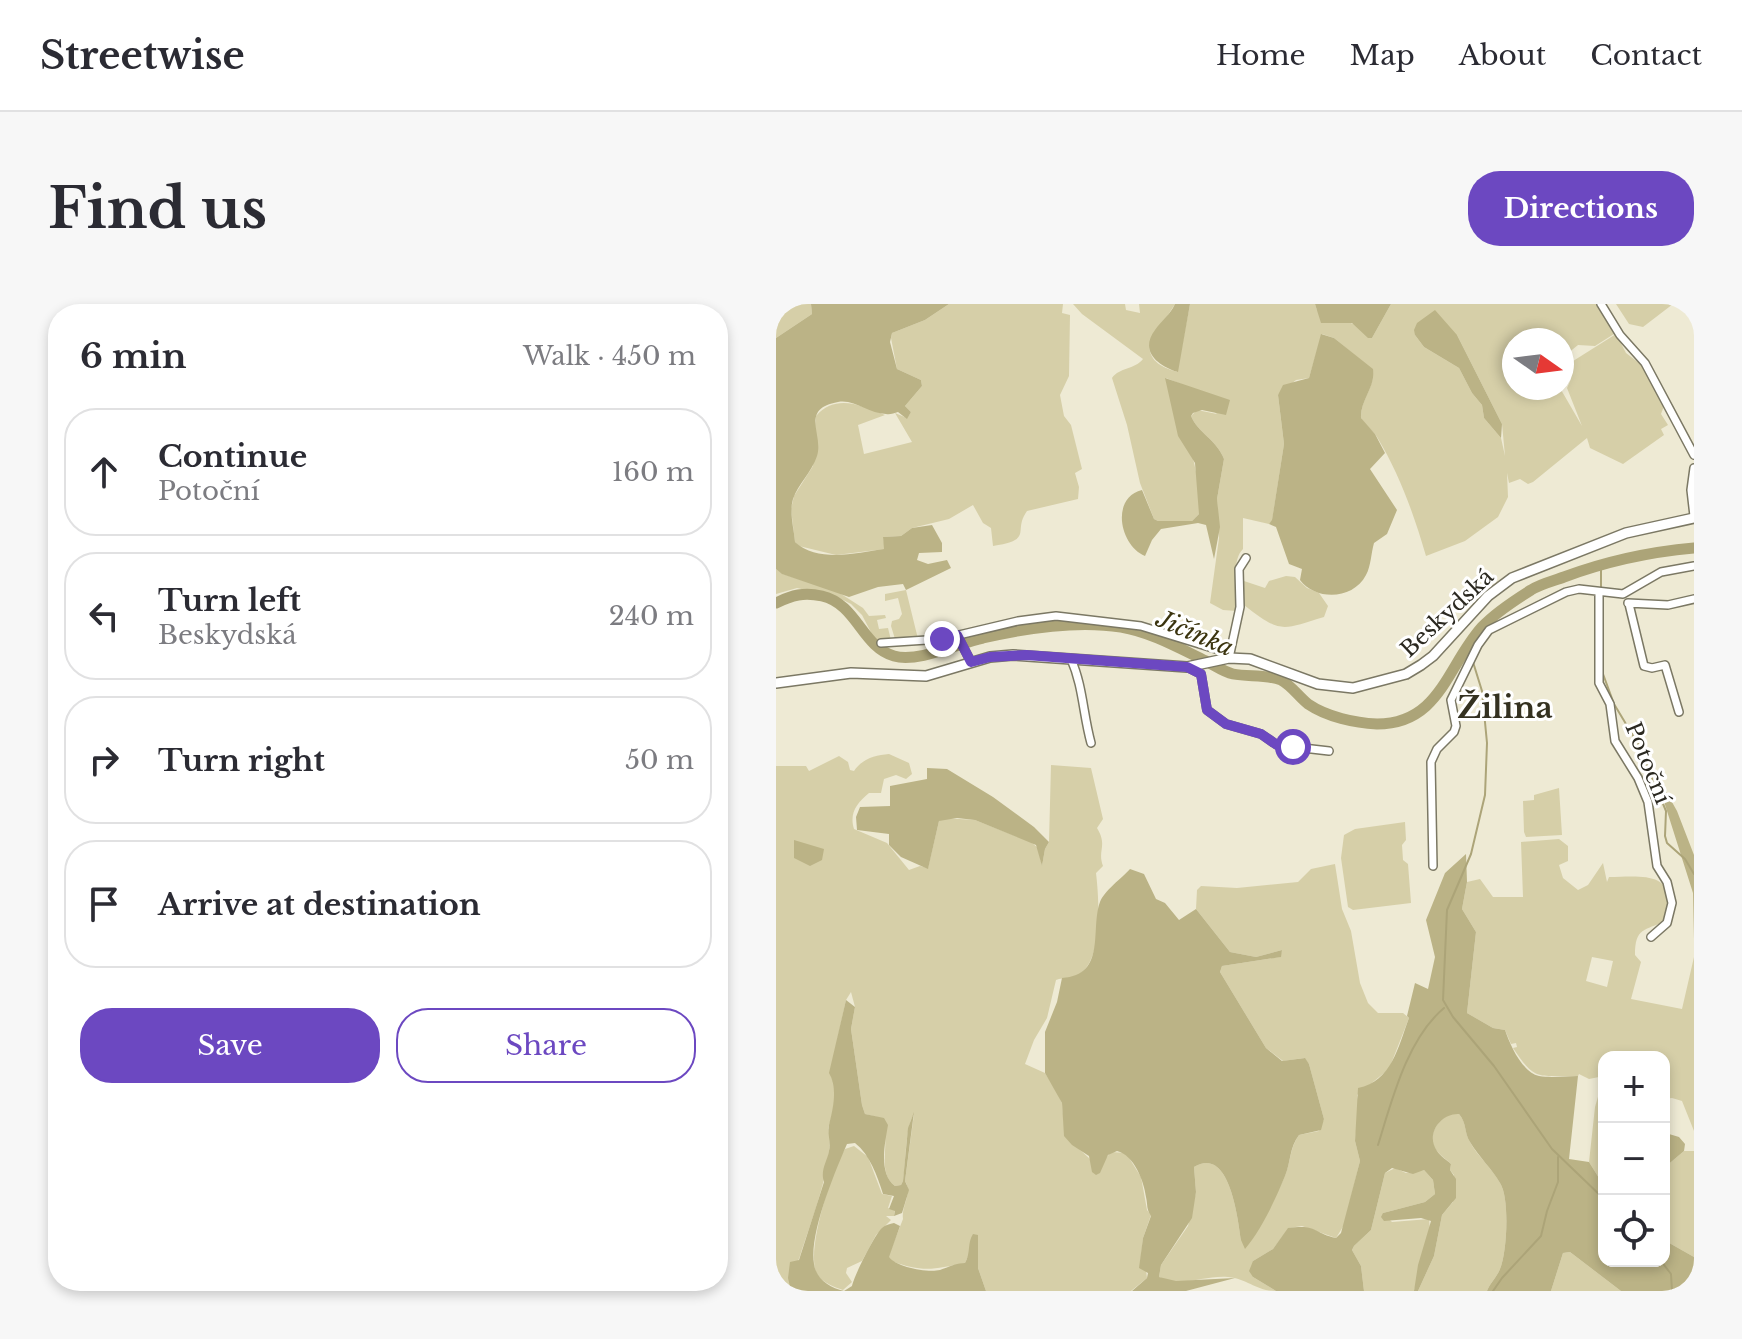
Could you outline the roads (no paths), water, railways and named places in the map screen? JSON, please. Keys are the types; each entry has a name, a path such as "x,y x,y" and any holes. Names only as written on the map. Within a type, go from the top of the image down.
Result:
{"street":[{"path":"1601,304 1620,335 1645,363 1694,455"},
{"name":"Beskydská","path":"1189,666 1225,659 1250,659 1311,682 1353,688 1406,674 1433,656 1488,596 1512,578 1626,533 1694,517 1691,490 1694,468"},
{"path":"1225,659 1240,607 1239,569 1246,558"},
{"path":"1433,866 1431,762 1437,749 1454,732 1456,726 1451,700 1478,645 1489,630 1566,592 1579,589 1623,594 1661,572 1694,566"},
{"name":"Potoční","path":"1599,593 1599,683 1610,704 1615,741 1638,778 1648,802 1657,866 1667,882 1672,903 1667,923 1651,937"},
{"path":"1623,594 1629,604 1644,666 1665,665 1679,712"},
{"path":"1629,604 1668,605 1694,599"},
{"path":"881,643 942,639 1018,621 1056,616 1141,626 1219,650 1225,659"},
{"path":"957,635 971,662"},
{"path":"776,683 851,673 926,676 990,657 1013,655 1189,666 1201,674 1207,710 1226,724 1261,734 1277,745 1329,751"},
{"path":"1071,659 1081,683 1091,743"}],"waterway":[{"name":"Jičínka","path":"776,603 804,594 834,601 844,607 874,644 894,656 904,657 926,655 983,638 1034,628 1087,624 1121,627 1165,641 1230,673 1281,680 1308,704 1332,716 1377,724 1398,721 1429,704 1482,627 1505,607 1535,588 1612,562 1694,548"},
{"path":"1601,563 1601,587"},
{"path":"1466,647 1470,657"},
{"path":"1473,662 1482,691 1487,743 1485,795 1471,854 1447,910 1443,1000 1552,1149 1600,1195"},
{"path":"1603,674 1614,704 1638,744 1666,811 1667,843 1685,859 1694,874"},
{"path":"1378,1145 1402,1071 1420,1036 1444,1008"},
{"path":"1493,1291 1541,1236 1558,1182 1558,1157"},
{"path":"1666,1267 1671,1274 1672,1291"}],"district":[{"name":"Žilina","path":"1505,707"}]}
